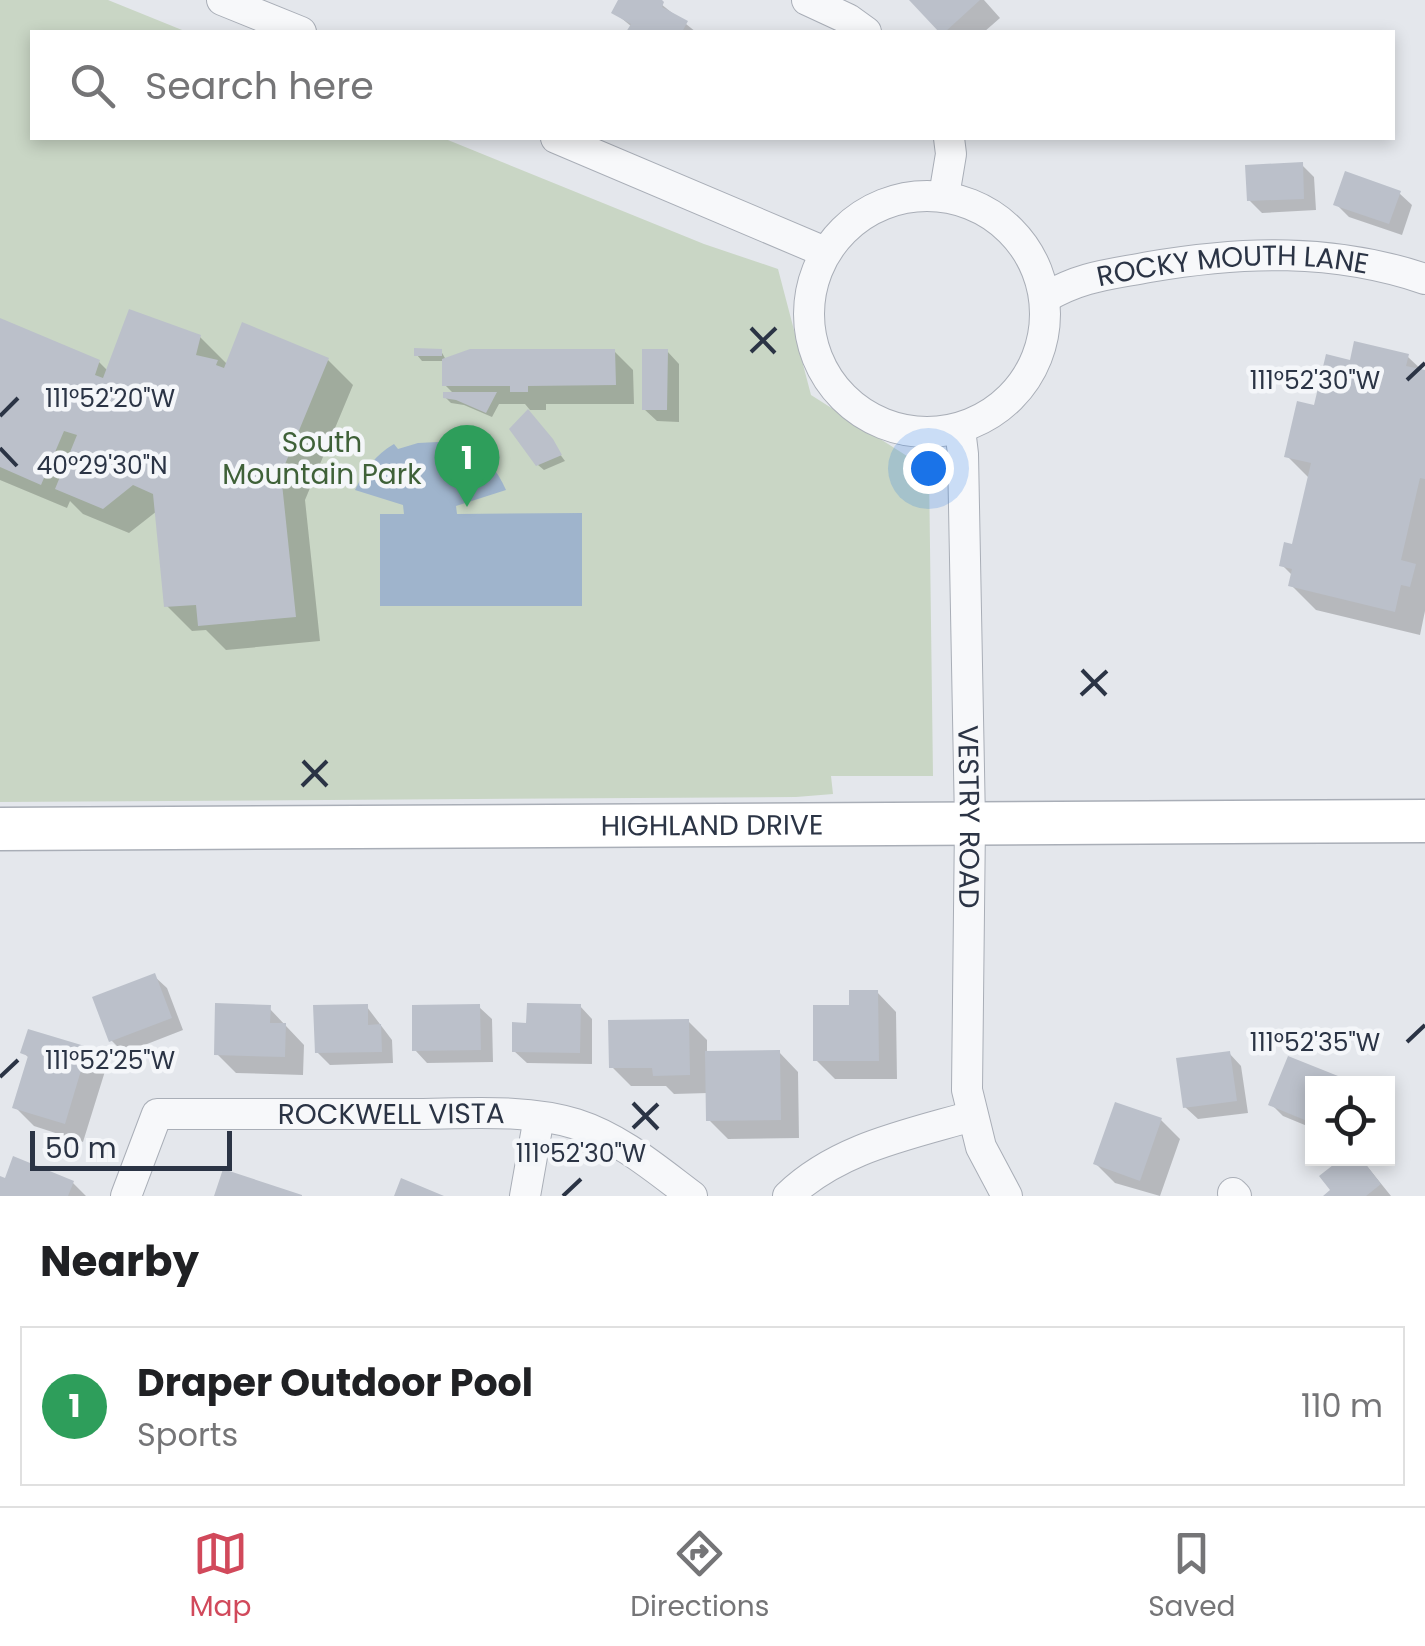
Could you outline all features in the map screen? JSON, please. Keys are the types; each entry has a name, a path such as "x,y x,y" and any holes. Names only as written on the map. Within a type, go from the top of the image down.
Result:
{"main road":[{"name":"HIGHLAND DRIVE","path":"0,829 1425,821"}],"street":[{"path":"222,0 296,30"},
{"path":"808,0 863,30"},
{"path":"561,140 825,252"},
{"path":"944,196 951,154 948,140"},
{"path":"909,196 944,196 981,207 1012,230 1034,261 1046,297 1045,331 1036,364 1017,392 991,415 960,428 920,433 880,423 846,401 822,369 809,330 810,290 825,252 847,225 876,206 909,196"},
{"name":"ROCKY MOUTH LANE","path":"1046,297 1074,280 1257,254 1326,256 1425,279"},
{"name":"VESTRY ROAD","path":"960,428 970,822 966,1046 972,1116 981,1147 1007,1196"},
{"name":"ROCKWELL VISTA","path":"126,1196 157,1114 480,1114 539,1118 601,1134 626,1147 692,1196"},
{"path":"788,1196 850,1154 972,1116"},
{"path":"524,1196 539,1118"}],"green space":[{"name":"South Mountain Park","path":"0,0 108,0 182,30 30,30 30,140 448,140 704,244 778,269 811,395 929,470 933,776 831,776 833,794 796,797 0,802"}],"water":[{"path":"438,442 462,448 465,443 494,469 506,490 456,506 457,514 582,513 582,606 380,606 380,514 404,514 403,505 355,490 371,464 394,444 398,449"}],"building":[{"path":"618,0 662,0 662,7 688,21 683,30 627,30 631,24 611,13"},
{"path":"909,0 980,0 947,30 937,30"},
{"path":"1303,162 1304,199 1247,201 1245,165"},
{"path":"1345,171 1401,191 1389,224 1333,205"},
{"path":"129,309 201,335 196,355 218,360 216,365 224,368 242,322 329,358 281,474 296,617 198,626 196,605 164,607 153,494 133,485 103,509 55,489 77,435 64,431 41,485 0,467 0,318 100,360 95,375 103,378"},
{"path":"1354,341 1409,354 1406,366 1425,370 1425,479 1420,478 1401,560 1416,564 1410,587 1401,585 1395,612 1288,586 1292,569 1279,566 1284,542 1292,544 1311,463 1284,457 1297,401 1314,405 1326,354 1350,360"},
{"path":"414,348 442,349 442,356 414,356"},
{"path":"470,349 615,349 616,385 528,386 528,392 510,392 510,386 442,386 442,359"},
{"path":"642,349 668,349 667,410 642,410"},
{"path":"443,392 497,392 486,413 443,398"},
{"path":"528,409 562,455 536,466 509,429"},
{"path":"155,973 172,1018 109,1042 92,997"},
{"path":"849,990 878,990 879,1061 813,1061 813,1005 849,1005"},
{"path":"215,1003 271,1005 270,1023 286,1023 285,1057 214,1055"},
{"path":"527,1003 581,1004 580,1053 512,1052 512,1022 526,1023"},
{"path":"368,1004 368,1025 381,1024 382,1052 315,1053 313,1005"},
{"path":"480,1004 481,1050 412,1051 412,1005"},
{"path":"689,1019 690,1075 653,1076 652,1068 609,1068 608,1020"},
{"path":"28,1029 88,1047 65,1124 12,1108 28,1056 20,1053"},
{"path":"780,1050 781,1120 706,1121 705,1051"},
{"path":"1230,1051 1237,1101 1183,1108 1176,1058"},
{"path":"1288,1056 1338,1076 1305,1076 1305,1120 1268,1105"},
{"path":"1115,1102 1162,1118 1140,1181 1093,1164"},
{"path":"13,1156 74,1181 68,1196 0,1196 0,1176 5,1178"},
{"path":"1332,1166 1367,1166 1381,1184 1366,1196 1323,1196 1330,1190 1319,1176"},
{"path":"223,1169 302,1195 302,1196 214,1196"},
{"path":"401,1178 444,1196 394,1196"}],"place":[{"name":"Draper Outdoor Pool","path":"467,507"}]}
